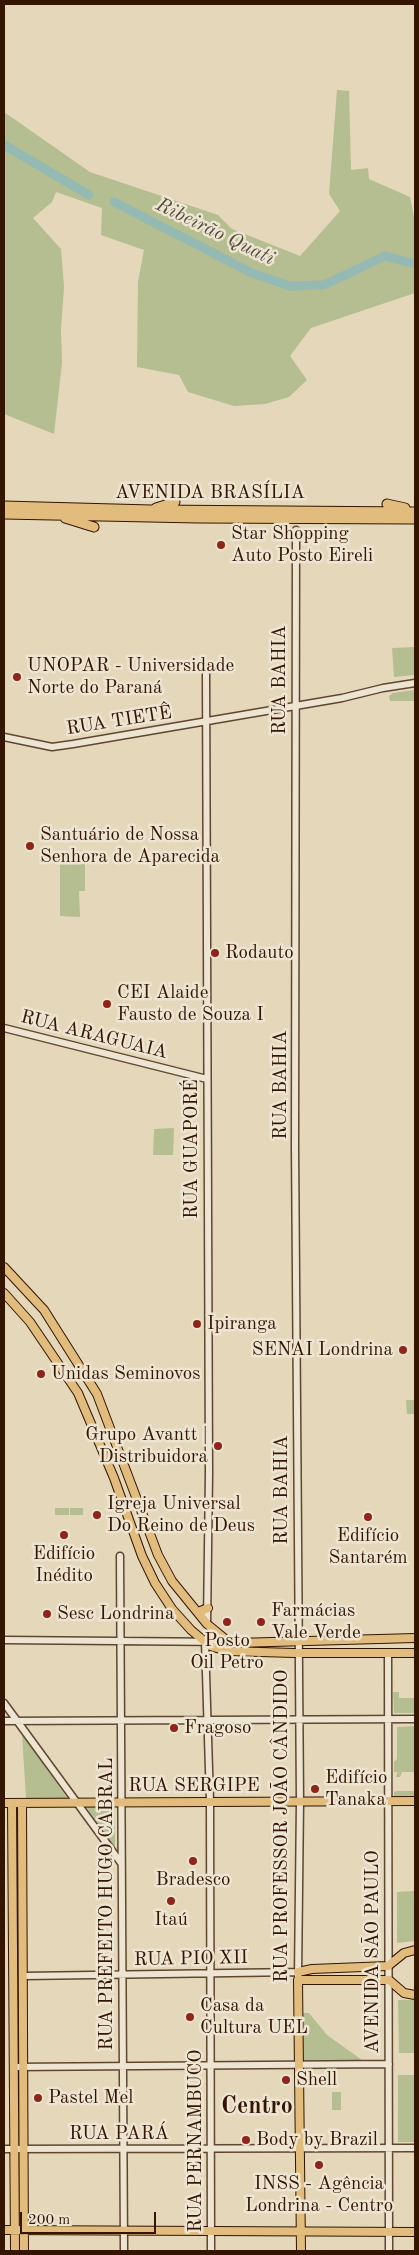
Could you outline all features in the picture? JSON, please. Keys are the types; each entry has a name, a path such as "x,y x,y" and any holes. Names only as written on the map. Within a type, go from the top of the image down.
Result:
{"highway":[{"path":"4,502 28,506"},
{"path":"151,510 175,502"},
{"path":"388,504 415,511"},
{"name":"AVENIDA BRASÍLIA","path":"4,506 151,510 415,511"},
{"name":"AVENIDA BRASÍLIA","path":"4,514 198,518 415,519"},
{"path":"53,515 94,527"}],"main road":[{"path":"4,1267 44,1310 97,1394 158,1555 172,1581 207,1624 229,1642 415,1638"},
{"path":"4,1293 30,1322 78,1394 114,1478 142,1556 172,1609 190,1630 215,1648 226,1651 298,1653 415,1652"},
{"path":"198,1612 208,1608"},
{"path":"308,1653 308,1646 312,1643 370,1643 375,1638"},
{"name":"RUA SERGIPE","path":"8,1803 415,1801"},
{"path":"8,1803 12,1825 15,2251"},
{"path":"22,1803 24,2251"},
{"path":"12,1825 22,1825"},
{"path":"298,1976 312,1969 388,1966 404,1953 415,1950"},
{"path":"374,1980 380,1974 378,1966"},
{"path":"312,1969 312,1980"},
{"path":"298,1976 312,1980 388,1980 404,1993 415,1995"},
{"name":"RUA PROFESSOR JOÃO CÂNDIDO","path":"298,1976 301,2066 301,2251"},
{"path":"4,2230 415,2232"}],"street":[{"name":"RUA BAHIA","path":"296,530 298,1640"},
{"name":"RUA GUAPORÉ","path":"206,674 207,1624"},
{"name":"RUA TIETÊ","path":"4,737 52,747 105,740 415,683"},
{"name":"RUA ARAGUAIA","path":"4,1028 207,1079"},
{"name":"RUA PREFEITO HUGO CABRAL","path":"120,1556 120,1862 123,1975 124,2251"},
{"path":"4,1640 229,1642"},
{"name":"RUA PROFESSOR JOÃO CÂNDIDO","path":"298,1640 300,1801 298,1976"},
{"name":"RUA PERNAMBUCO","path":"205,1641 210,1802 211,2251"},
{"name":"AVENIDA SÃO PAULO","path":"388,1653 389,2251"},
{"path":"4,1703 120,1862"},
{"path":"4,1721 415,1718"},
{"name":"RUA PIO XII","path":"24,1976 298,1976"},
{"path":"14,2067 210,2067 389,2064"},
{"name":"RUA PARÁ","path":"4,2149 415,2148"}],"green space":[{"path":"337,90 349,91 351,170 368,168 369,179 410,197 415,222 415,293 311,328 290,356 307,380 289,397 265,404 234,406 188,392 179,375 137,367 138,282 144,250 101,235 102,208 56,192 52,202 33,218 61,249 64,287 61,329 62,363 54,434 4,414 4,112 90,172 218,215 232,229 300,256 340,211 329,194"},
{"path":"415,647 415,675 394,677 392,648"},
{"path":"415,690 415,701 390,701 389,696 393,693"},
{"path":"60,854 85,854 85,891 79,891 80,917 60,916"},
{"path":"174,1128 173,1155 153,1155 154,1129"},
{"path":"406,1400 415,1400 415,1414 407,1414"},
{"path":"55,1508 69,1508 69,1515 55,1515"},
{"path":"70,1508 83,1508 83,1515 70,1515"},
{"path":"393,1692 399,1692 399,1698 415,1698 415,1713 394,1713"},
{"path":"415,1726 415,1772 402,1772 400,1777 396,1777 397,1773 401,1773 394,1772 394,1762 397,1759 397,1727"},
{"path":"22,1734 67,1798 26,1798"},
{"path":"415,1791 415,1796 394,1796 394,1792"},
{"path":"85,1805 115,1806 115,1849"},
{"path":"415,1891 415,1941 397,1943 397,1892"},
{"path":"398,2000 415,2000 415,2053 399,2053"},
{"path":"302,2013 309,2013 327,2035 362,2060 303,2061"},
{"path":"398,2075 415,2075 415,2142 398,2142"},
{"path":"332,2092 341,2092 341,2110 332,2110"}],"waterway":[{"name":"Ribeirão Quati","path":"4,145 89,195"},
{"name":"Ribeirão Quati","path":"114,202 252,273 290,286 324,285 385,256 415,264"}],"place":[{"name":"Star Shopping Auto Posto Eireli","path":"221,545"},
{"name":"UNOPAR - Universidade Norte do Paraná","path":"17,677"},
{"name":"Santuário de Nossa Senhora de Aparecida","path":"30,846"},
{"name":"Rodauto","path":"215,953"},
{"name":"CEI Alaide Fausto de Souza I","path":"107,1004"},
{"name":"Ipiranga","path":"197,1324"},
{"name":"SENAI Londrina","path":"403,1350"},
{"name":"Unidas Seminovos","path":"41,1374"},
{"name":"Grupo Avantt | Distribuidora","path":"218,1446"},
{"name":"Igreja Universal Do Reino de Deus","path":"97,1515"},
{"name":"Edifício Santarém","path":"368,1517"},
{"name":"Edifício Inédito","path":"64,1535"},
{"name":"Sesc Londrina","path":"47,1614"},
{"name":"Posto Oil Petro","path":"227,1622"},
{"name":"Farmácias Vale Verde","path":"261,1622"},
{"name":"Fragoso","path":"174,1728"},
{"name":"Edifício Tanaka","path":"315,1789"},
{"name":"Bradesco","path":"193,1861"},
{"name":"Itaú","path":"171,1901"},
{"name":"Casa da Cultura UEL","path":"190,2017"},
{"name":"Shell","path":"286,2080"},
{"name":"Pastel Mel","path":"38,2098"},
{"name":"Body by Brazil","path":"246,2140"},
{"name":"INSS - Agência Londrina - Centro","path":"319,2165"}],"district":[{"name":"Centro","path":"257,2107"}]}
